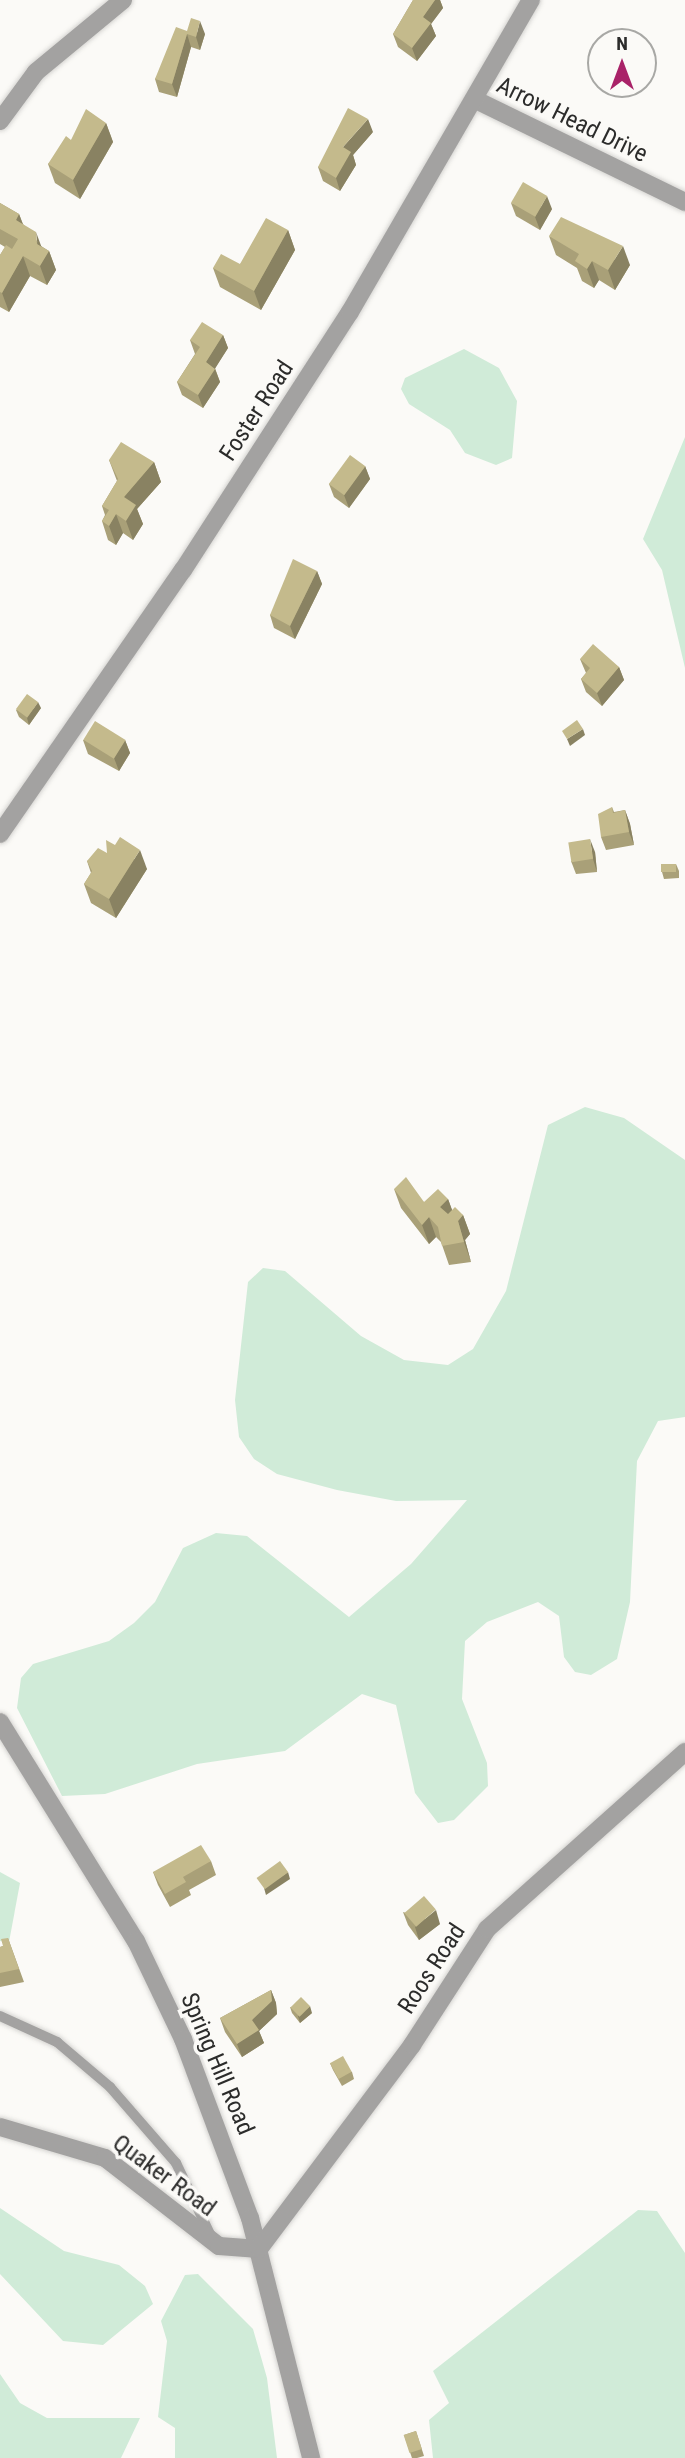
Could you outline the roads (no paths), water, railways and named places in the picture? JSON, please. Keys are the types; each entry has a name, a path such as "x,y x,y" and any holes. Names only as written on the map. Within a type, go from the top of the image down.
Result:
{"street":[{"path":"0,121 36,72 123,0"},
{"name":"Foster Road","path":"0,834 207,534 476,100 531,0"},
{"name":"Arrow Head Drive","path":"476,100 685,202"},
{"name":"Spring Hill Road","path":"0,1722 136,1941 216,2120 259,2249 311,2458"},
{"name":"Roos Road","path":"259,2249 412,2045 487,1929 685,1752"},
{"name":"Quaker Road","path":"0,2127 104,2158 214,2242 259,2249"}],"lane":[{"path":"0,2016 57,2042 110,2087 176,2163 214,2242"}]}
